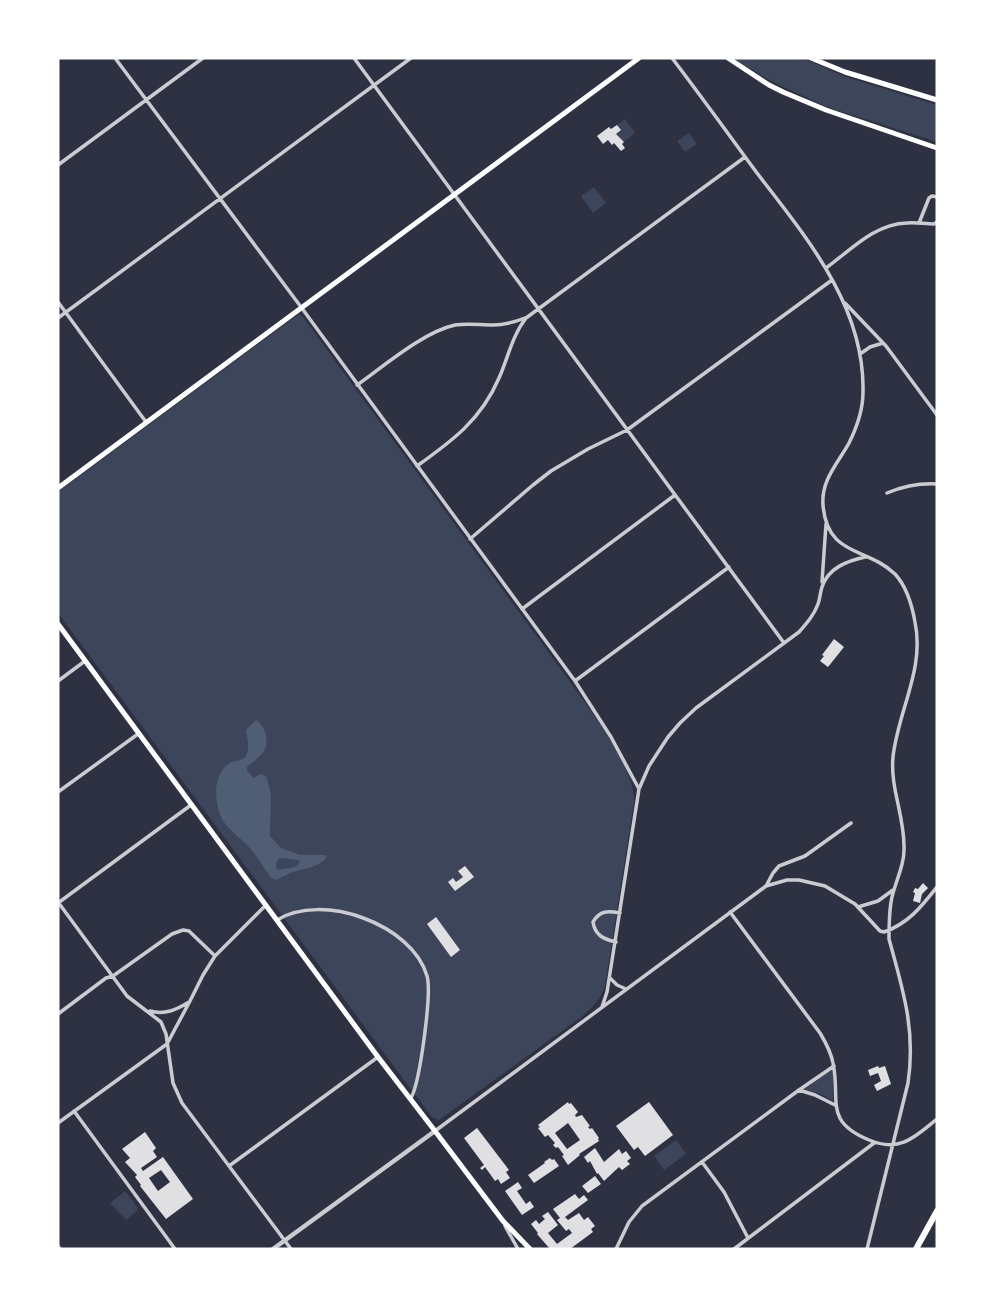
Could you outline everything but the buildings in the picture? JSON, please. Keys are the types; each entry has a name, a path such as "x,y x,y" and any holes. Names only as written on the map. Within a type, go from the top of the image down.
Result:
{"highway":[{"path":"916,1249 937,1211"}],"main road":[{"path":"58,488 639,58"},
{"path":"729,58 769,85 820,108 937,148"},
{"path":"811,58 845,72 937,100"},
{"path":"58,624 410,1100 503,1222 530,1249"}],"street":[{"path":"115,58 575,681 611,737 639,789"},
{"path":"58,165 203,58"},
{"path":"354,58 784,643"},
{"path":"58,318 411,58"},
{"path":"602,1007 610,978 639,789 656,752 680,723 696,708 799,632 811,618 819,603 822,584 826,524 823,502 825,484 855,430 863,395 863,374 852,324 826,268 673,58"},
{"path":"357,385 422,339 442,329 466,324 511,323 526,318 745,157"},
{"path":"919,223 929,198 937,197"},
{"path":"826,268 871,233 887,226 937,222"},
{"path":"470,538 551,471 627,430 832,279"},
{"path":"843,300 883,343 937,415"},
{"path":"58,302 146,422"},
{"path":"417,466 456,437 480,411 498,381 517,329 526,318"},
{"path":"859,354 883,343"},
{"path":"887,493 921,483 937,484"},
{"path":"522,609 675,495"},
{"path":"826,524 843,545 897,576 908,594 916,626 913,682 893,758 893,782 905,848 889,914 890,939 907,1006 911,1049 908,1083 867,1249"},
{"path":"822,584 839,565 865,557"},
{"path":"575,681 729,567"},
{"path":"58,681 85,661"},
{"path":"58,792 138,734"},
{"path":"191,805 58,902 127,996 161,1022 166,1034 170,1069 178,1097 291,1249"},
{"path":"766,886 779,866 805,856 851,823"},
{"path":"272,1249 766,886 799,880 825,886 858,907 884,932 918,911 937,887"},
{"path":"858,907 873,904 894,889"},
{"path":"58,1123 167,1044 215,956 265,905"},
{"path":"276,920 288,914 306,911 344,911 393,933 416,957 426,973 428,993 415,1090 410,1100"},
{"path":"615,942 598,934 593,922 597,915 603,912 620,913"},
{"path":"730,912 829,1049 834,1066 836,1105 845,1126 854,1134 875,1142 894,1145 911,1140 937,1119"},
{"path":"58,1014 177,931 189,931 215,956"},
{"path":"610,978 625,989"},
{"path":"145,1010 170,1012 190,1001"},
{"path":"229,1166 378,1057"},
{"path":"616,1249 629,1222 642,1206 834,1066"},
{"path":"799,1090 836,1105"},
{"path":"74,1111 175,1249"},
{"path":"734,1249 875,1142"},
{"path":"702,1162 724,1192 748,1238"},
{"path":"503,1222 517,1249"}],"shaded area":[{"path":"732,58 803,58 843,76 937,105 937,142 827,107 771,81"},
{"path":"625,119 635,133 624,142 616,134 621,130 617,125"},
{"path":"689,133 697,144 685,152 677,141"},
{"path":"594,187 606,203 593,213 581,196"},
{"path":"299,314 590,709 620,757 633,788 634,802 605,986 601,995 580,1018 439,1120 432,1117 407,1084 58,613 58,492"},
{"path":"256,720 266,734 264,751 247,770 253,778 261,774 266,776 271,793 270,836 281,848 300,855 327,857 316,866 276,880 271,878 249,847 225,823 217,805 216,789 220,774 230,763 247,754 246,730","holes":["281,858 298,860 300,863 295,867 278,870 276,867 277,860"]},
{"path":"830,1070 833,1073 833,1101 805,1090 805,1088"},
{"path":"676,1140 686,1154 664,1170 654,1156"},
{"path":"125,1191 138,1208 126,1220 110,1203"}]}
